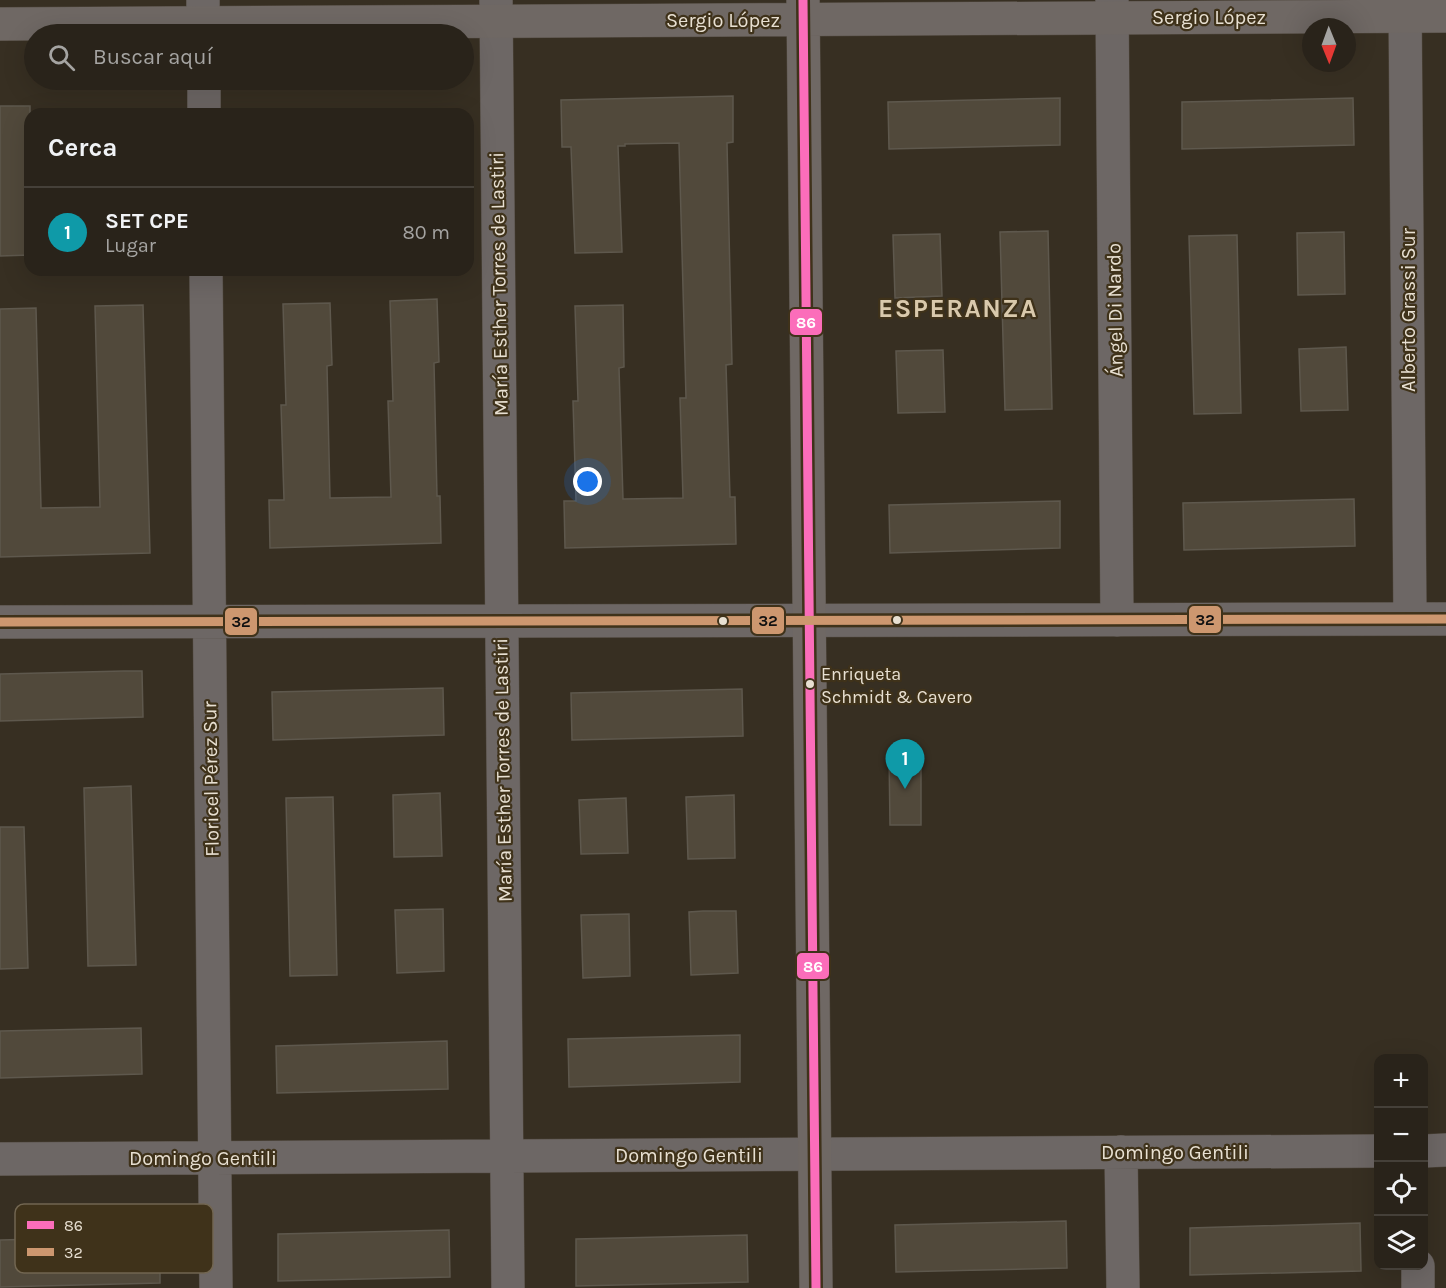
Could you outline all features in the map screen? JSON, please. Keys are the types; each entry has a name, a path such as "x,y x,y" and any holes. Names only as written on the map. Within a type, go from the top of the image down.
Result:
{"street":[{"name":"Sergio López","path":"0,24 496,10 1405,8 1446,16"},
{"name":"Alberto Grassi Sur","path":"1405,8 1410,619"},
{"name":"Ángel Di Nardo","path":"1112,9 1117,620"},
{"name":"María Esther Torres de Lastiri","path":"496,10 508,1288"},
{"path":"803,10 816,1288"},
{"path":"204,90 204,108"},
{"name":"Floricel Pérez Sur","path":"206,276 216,1288"},
{"path":"0,622 1446,619"},
{"path":"1428,1150 1446,1150"},
{"name":"Domingo Gentili","path":"0,1159 1374,1151"},
{"path":"1121,1152 1123,1288"},
{"path":"1418,1270 1418,1288"}],"building":[{"path":"733,96 733,142 727,143 732,364 726,365 730,497 735,497 736,544 565,548 564,501 576,501 573,401 578,401 575,306 623,305 624,367 619,368 623,499 683,498 680,398 686,398 679,143 618,146 622,252 575,253 571,147 562,147 561,100"},
{"path":"1060,98 1060,145 889,149 888,102"},
{"path":"1353,98 1354,145 1182,149 1182,102"},
{"path":"0,106 30,106 30,108 24,108 24,255 0,256"},
{"path":"1048,231 1052,409 1005,410 1000,232"},
{"path":"1344,232 1345,294 1298,295 1297,233"},
{"path":"940,234 942,296 895,298 893,235"},
{"path":"1237,235 1241,413 1194,414 1189,236"},
{"path":"437,299 439,362 434,363 437,496 440,496 441,543 270,548 269,500 284,500 281,405 286,405 283,304 330,303 332,365 327,366 330,498 391,497 388,401 393,401 390,301"},
{"path":"143,305 150,553 0,557 0,309 36,308 41,508 100,507 95,306"},
{"path":"1346,347 1348,410 1301,411 1299,349"},
{"path":"943,350 945,412 898,413 896,351"},
{"path":"1354,499 1355,546 1184,550 1183,503"},
{"path":"1060,501 1060,548 890,553 889,505"},
{"path":"142,671 143,717 0,721 0,674"},
{"path":"443,688 444,735 273,740 272,692"},
{"path":"742,689 743,736 572,740 571,693"},
{"path":"889,753 921,753 921,825 890,825"},
{"path":"131,786 136,965 88,966 84,788"},
{"path":"440,793 442,856 394,857 393,795"},
{"path":"734,795 735,858 688,859 686,797"},
{"path":"333,797 337,975 290,976 286,798"},
{"path":"626,798 628,853 581,854 579,800"},
{"path":"0,827 24,827 28,968 0,969"},
{"path":"443,909 444,971 397,973 395,910"},
{"path":"736,911 738,973 691,975 689,912"},
{"path":"629,914 630,976 583,978 581,915"},
{"path":"141,1028 142,1074 0,1078 0,1031"},
{"path":"740,1035 740,1082 569,1087 568,1039"},
{"path":"447,1041 448,1089 277,1093 276,1046"},
{"path":"1066,1221 1067,1268 896,1272 895,1225"},
{"path":"1360,1223 1361,1271 1190,1275 1190,1228"},
{"path":"449,1230 450,1277 278,1281 278,1234"},
{"path":"747,1235 748,1282 576,1286 576,1239"},
{"path":"0,1240 15,1240 15,1273 160,1273 160,1283 0,1287"}],"transit line":[{"name":"86","path":"803,0 816,1288"},
{"name":"32","path":"0,622 1446,619"}],"place":[{"name":"Enriqueta Schmidt & Cavero","path":"810,684"},
{"name":"SET CPE","path":"905,789"}],"district":[{"name":"ESPERANZA","path":"958,308"}]}
